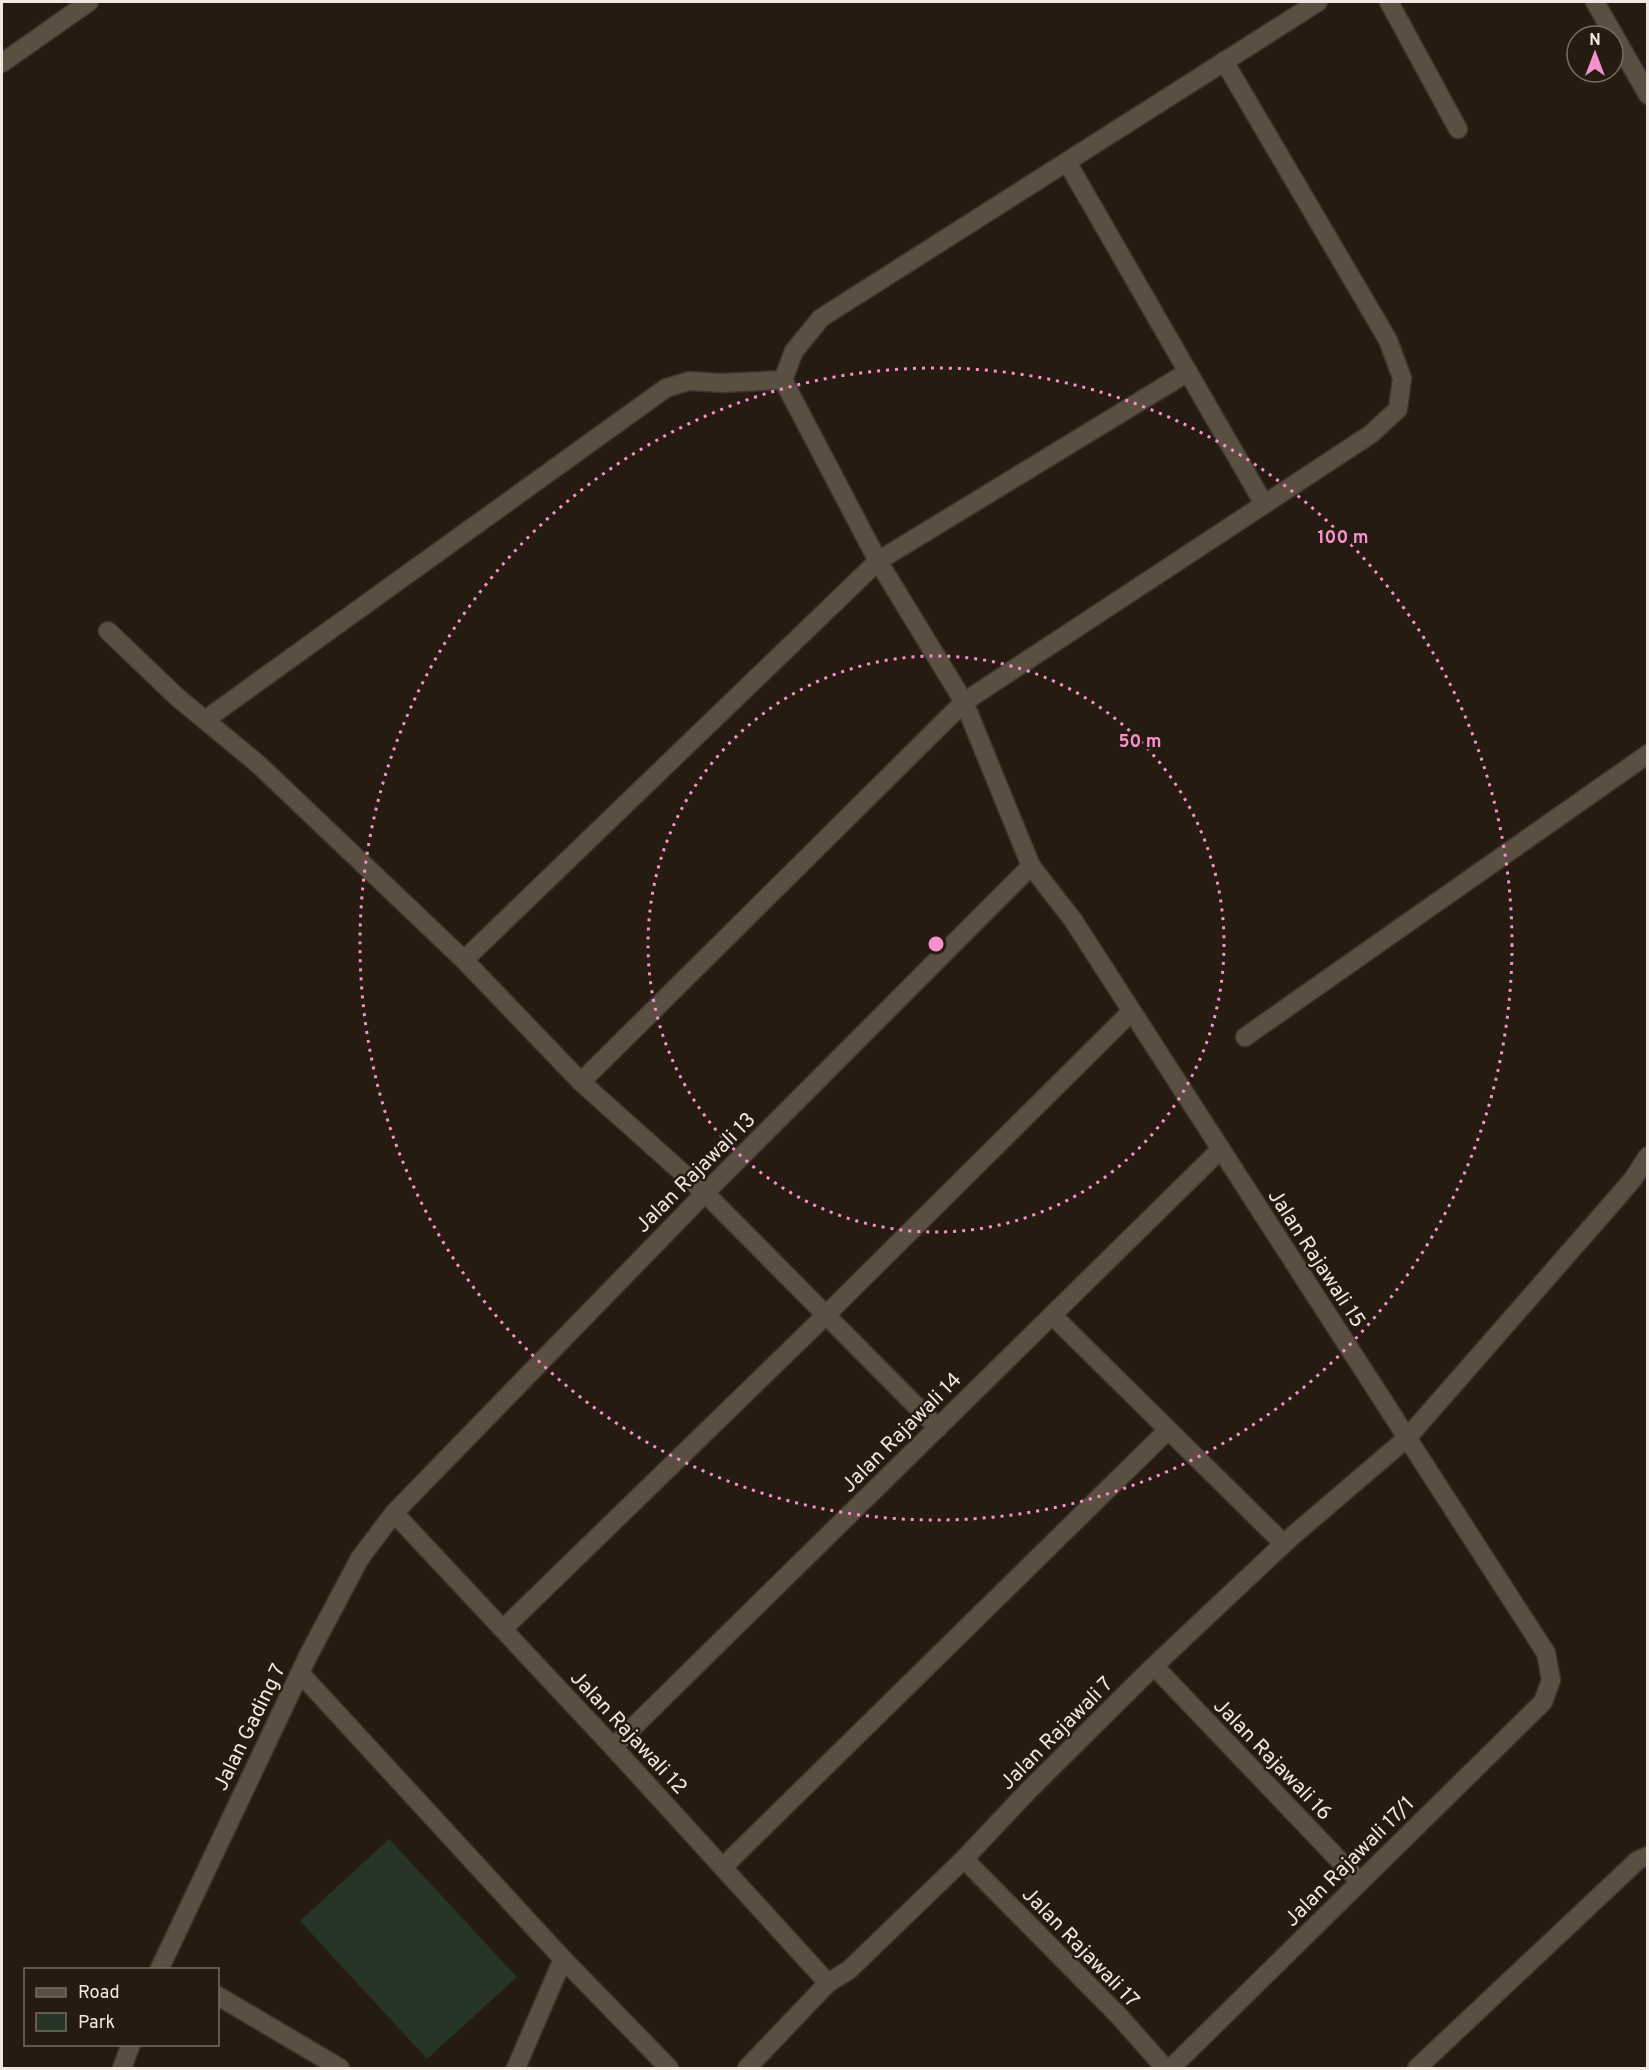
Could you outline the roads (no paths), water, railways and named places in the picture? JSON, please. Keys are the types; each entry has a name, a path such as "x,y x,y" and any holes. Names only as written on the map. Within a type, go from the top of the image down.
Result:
{"street":[{"path":"2,63 89,2"},
{"path":"205,720 666,388 689,381 722,383 783,380 794,351 821,318 1318,2"},
{"path":"1389,2 1458,129"},
{"path":"1595,2 1647,95"},
{"path":"581,1082 964,702 1371,434 1398,409 1402,378 1388,340 1224,61"},
{"path":"1067,162 1264,504"},
{"path":"464,960 878,561 1188,372"},
{"name":"Jalan Rajawali 15","path":"783,380 878,561 964,702 1031,866 1073,920 1546,1653 1551,1680"},
{"path":"108,631 177,697 258,764 464,960 581,1082 705,1193 938,1428"},
{"path":"1245,1037 1647,754"},
{"name":"Jalan Rajawali 13","path":"394,1513 705,1193 1031,866"},
{"path":"503,1629 826,1315 1131,1012"},
{"name":"Jalan Rajawali 14","path":"613,1747 1220,1150"},
{"name":"Jalan Rajawali 7","path":"747,2068 828,1983 849,1970 964,1859 1029,1790 1154,1666 1284,1544 1407,1438 1633,1179 1647,1156"},
{"path":"1052,1315 1284,1544"},
{"path":"723,1867 1168,1430"},
{"name":"Jalan Rajawali 12","path":"394,1513 613,1747 828,1983"},
{"name":"Jalan Gading 7","path":"164,1967 300,1673 360,1558 394,1513"},
{"name":"Jalan Rajawali 16","path":"1154,1666 1360,1882"},
{"path":"300,1673 563,1959 669,2068"},
{"name":"Jalan Rajawali 17/1","path":"1171,2068 1543,1702 1551,1680"},
{"path":"1417,2068 1638,1860 1647,1856"},
{"name":"Jalan Rajawali 17","path":"964,1859 1119,2016 1165,2068"},
{"path":"516,2068 563,1959"},
{"path":"219,1997 340,2068"},
{"path":"122,2068 130,2046"}]}
